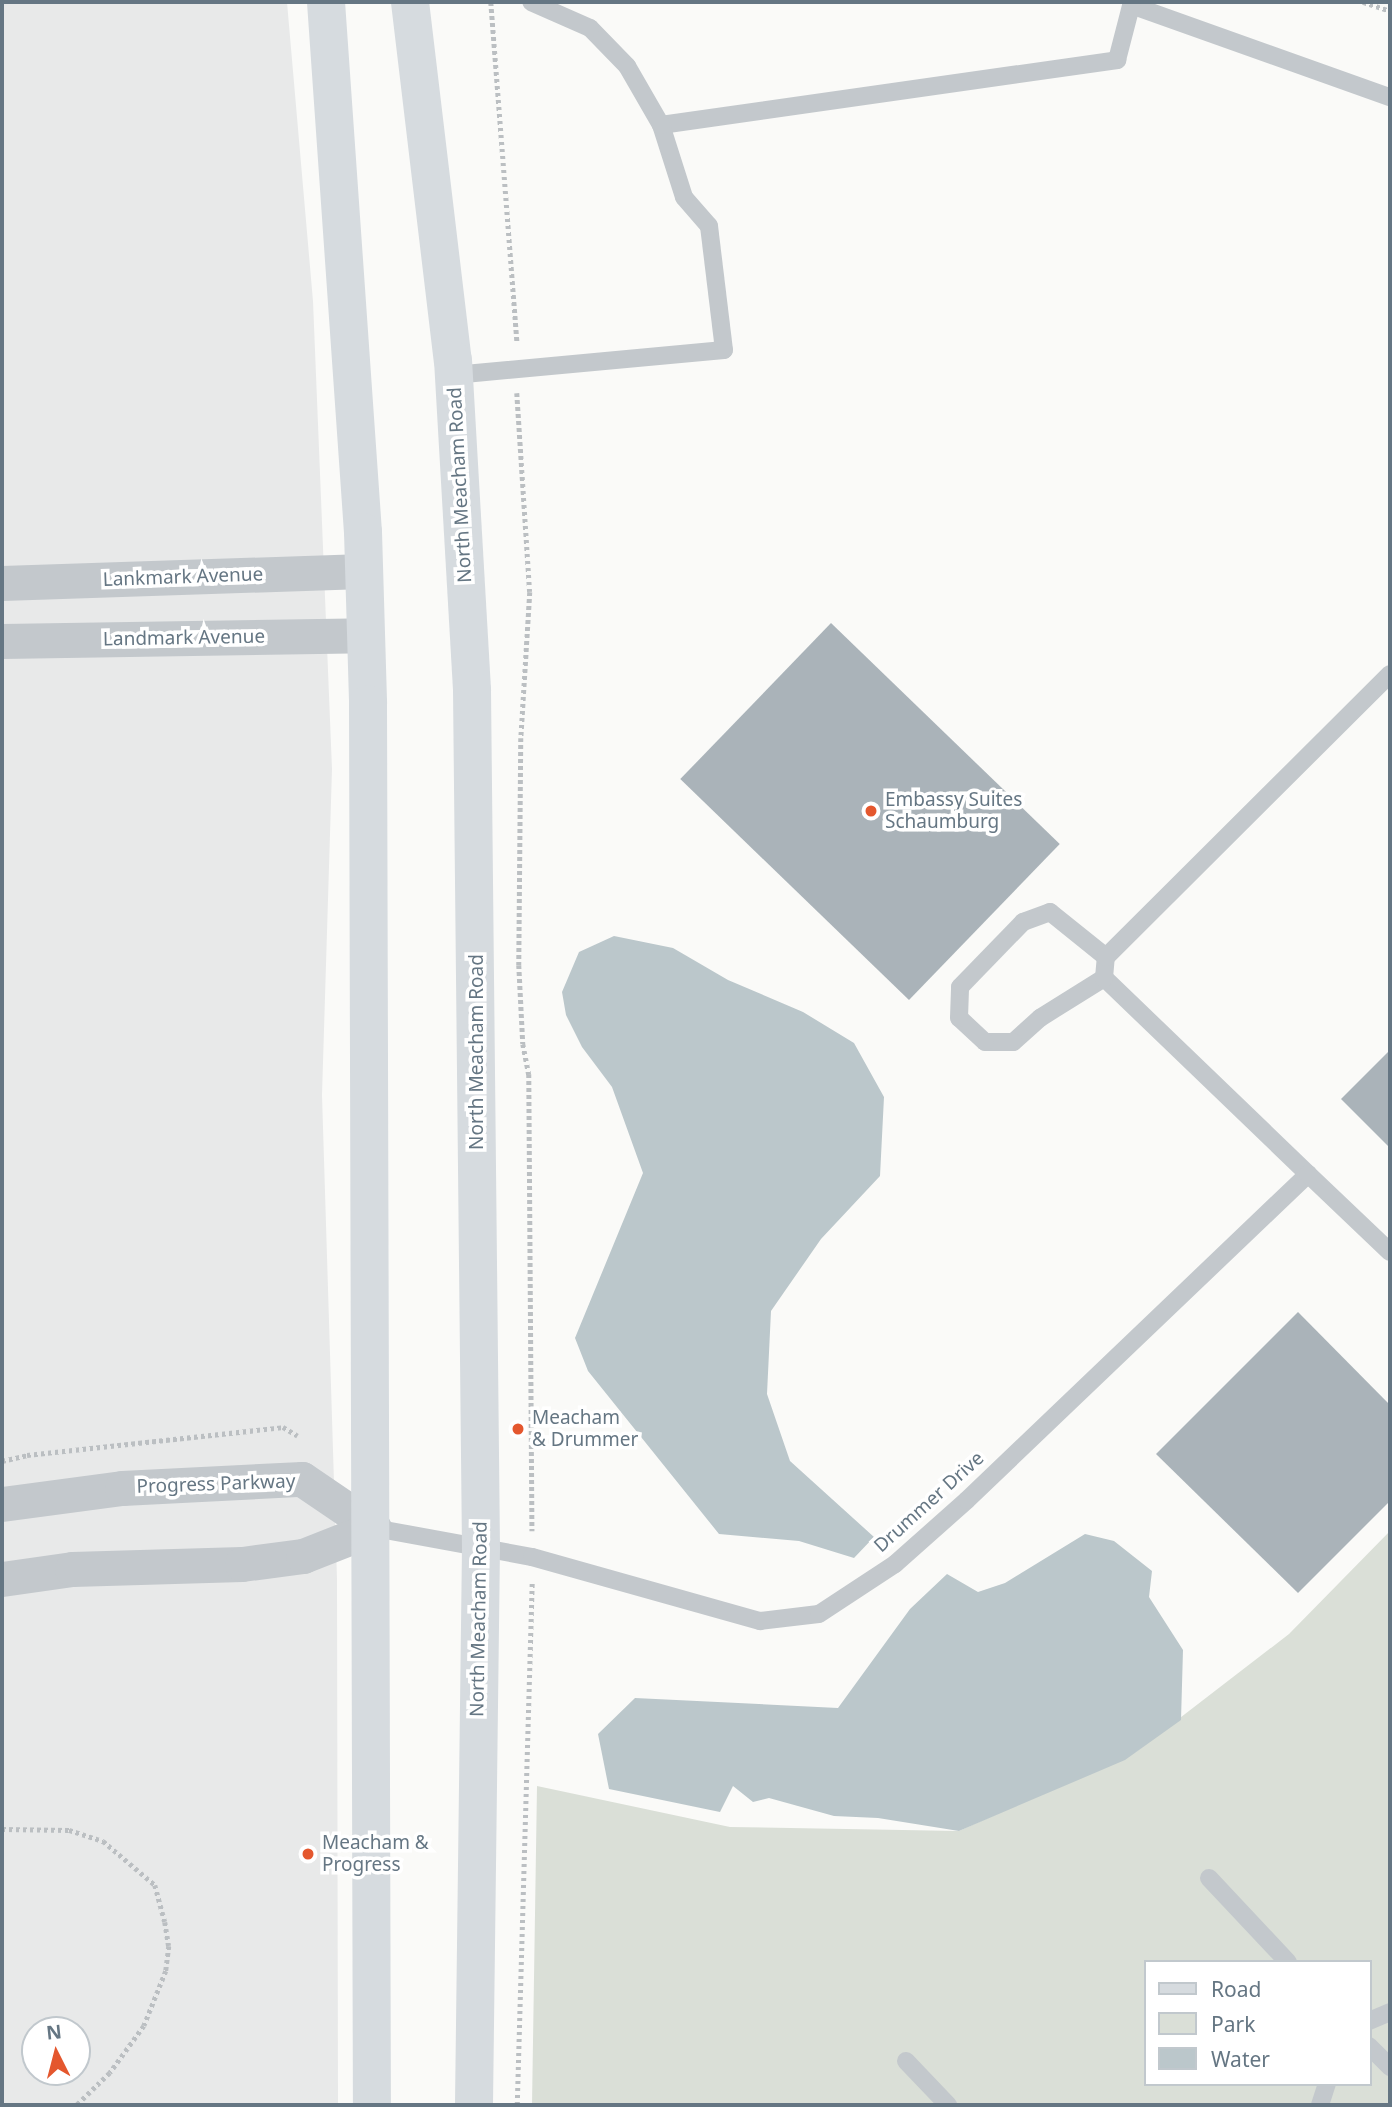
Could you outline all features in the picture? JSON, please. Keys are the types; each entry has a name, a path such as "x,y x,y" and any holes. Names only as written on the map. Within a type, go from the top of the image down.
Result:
{"main road":[{"path":"326,2 366,635 374,1528 372,2105"},
{"name":"North Meacham Road","path":"410,2 454,375 474,782 481,1547 474,2105"}],"street":[{"name":"Lankmark Avenue","path":"2,583 364,571"},
{"name":"Landmark Avenue","path":"2,641 366,635"},
{"name":"Progress Parkway","path":"2,1504 122,1488 302,1479 374,1528"},
{"path":"2,1579 108,1566 242,1564 291,1558 374,1528"}],"lane":[{"path":"454,375 520,371 724,350 709,226 684,197 660,124 627,66 590,28 531,2"},
{"path":"660,124 1117,60 1131,4 1390,97"},
{"path":"1104,978 1106,957 1390,674"},
{"path":"1104,978 1040,1018 1013,1042 985,1042 958,1018 960,987 1023,922 1049,912 1106,957"},
{"path":"1104,978 1390,1252"},
{"name":"Drummer Drive","path":"374,1528 481,1547 760,1621 819,1614 895,1564 967,1500 1308,1174"},
{"path":"1209,1878 1286,1960"},
{"path":"1371,2020 1390,2012"},
{"path":"1371,2048 1390,2067"},
{"path":"906,2061 948,2105"},
{"path":"1320,2105 1326,2086"}],"path":[{"path":"491,2 520,371 516,405 530,592 521,738 519,965 523,1044 529,1074 531,1463"},
{"path":"1363,2 1390,11"},
{"path":"2,1461 39,1453 283,1427 298,1436"},
{"path":"517,2105 533,1636"},
{"path":"2,1829 69,1830 103,1841 155,1885 169,1946 166,1971 144,2026 110,2073 77,2105"}],"shaded area":[{"path":"2,2 287,2 313,301 332,769 322,1095 337,1579 338,2105 2,2105"}],"green space":[{"path":"1390,1531 1390,2105 532,2105 537,1786 730,1827 959,1831 1137,1751 1289,1634"}],"water":[{"path":"614,936 673,948 728,980 803,1012 854,1043 884,1097 880,1176 821,1239 771,1311 767,1394 790,1461 874,1537 854,1558 799,1541 719,1534 588,1371 575,1338 643,1173 612,1087 582,1047 566,1015 562,992 579,952"},
{"path":"1085,1534 1114,1541 1152,1571 1149,1597 1183,1650 1181,1720 1125,1760 959,1831 878,1818 834,1816 769,1798 753,1802 733,1786 720,1812 609,1789 598,1734 635,1698 838,1708 910,1609 947,1574 978,1592 1005,1583"}],"building":[{"name":"Embassy Suites Schaumburg","path":"831,623 1060,844 909,1000 680,779"},
{"path":"1390,1050 1390,1148 1341,1099"},
{"path":"1298,1312 1390,1405 1390,1501 1298,1593 1156,1454"}],"place":[{"name":"Embassy Suites Schaumburg","path":"871,811"},
{"name":"Meacham & Drummer","path":"518,1429"},
{"name":"Meacham & Progress","path":"308,1854"}]}
